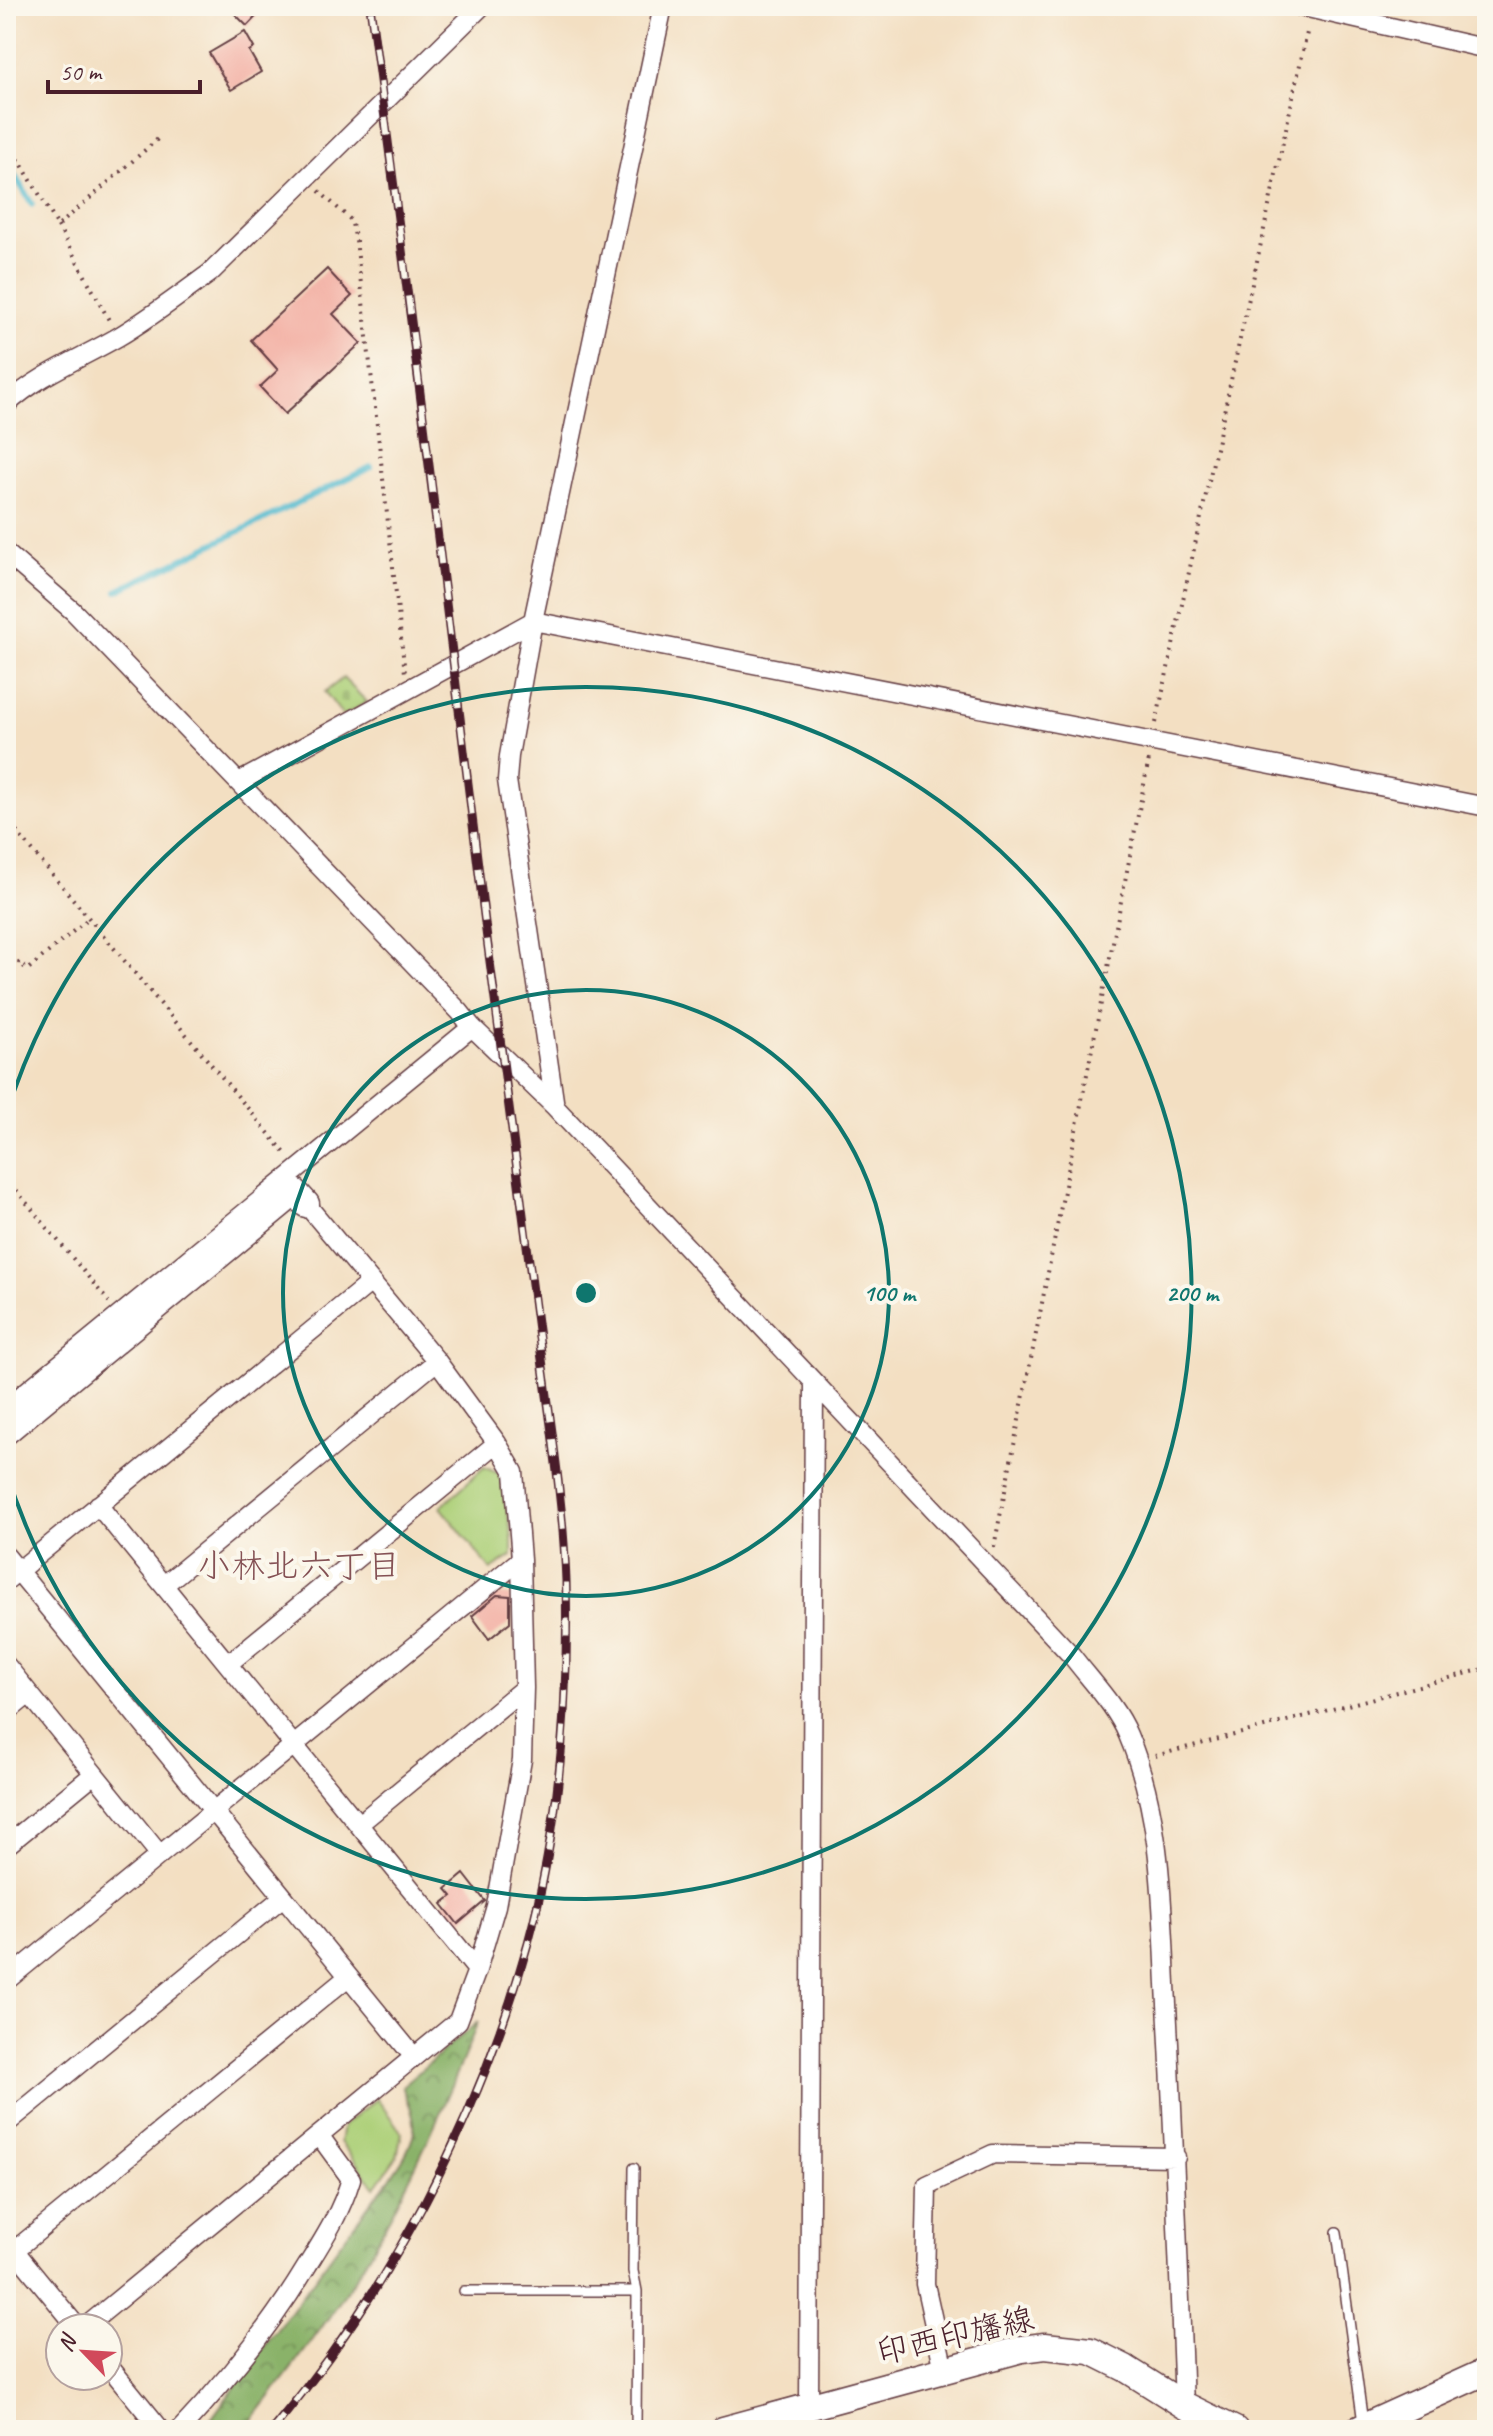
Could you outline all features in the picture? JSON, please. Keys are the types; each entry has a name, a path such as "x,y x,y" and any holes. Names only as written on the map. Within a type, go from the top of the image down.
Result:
{"main road":[{"path":"6,1431 295,1192 306,1204"},
{"name":"印西印旛線","path":"723,2430 1022,2349 1045,2346 1091,2351 1125,2368 1190,2415 1235,2430"},
{"path":"1360,2429 1487,2371"}],"street":[{"path":"6,405 26,387 117,337 210,273 482,6"},
{"path":"555,1107 507,780 509,756 533,621 663,6"},
{"path":"1306,7 1487,49"},
{"path":"6,553 73,611 472,1027 555,1107 1072,1656 1127,1732 1153,1822 1160,1876 1190,2415"},
{"path":"239,782 533,621 1487,807"},
{"path":"6,1408 472,1027"},
{"path":"101,2312 458,2021 496,1906 522,1760 521,1559 514,1472 497,1443 437,1361 306,1204"},
{"path":"371,1282 98,1505 10,1569 414,2057"},
{"path":"164,1585 437,1361"},
{"path":"809,2407 814,1382"},
{"path":"228,1664 497,1443"},
{"path":"98,1505 477,1970"},
{"path":"6,1981 521,1559"},
{"path":"6,1665 160,1855"},
{"path":"359,1824 524,1688"},
{"path":"6,1713 29,1694"},
{"path":"6,1846 94,1774"},
{"path":"6,2124 283,1897"},
{"path":"67,2312 10,2245 348,1977"},
{"path":"180,2430 247,2355 289,2296 343,2206 351,2179 319,2135"},
{"path":"944,2370 925,2284 927,2185 993,2154 1176,2157"},
{"path":"124,2385 161,2430"}],"lane":[{"path":"634,2168 636,2430"},
{"path":"1337,2232 1360,2429"},
{"path":"464,2291 637,2291"}],"path":[{"path":"990,1569 1152,742 1306,7"},
{"path":"58,226 160,137"},
{"path":"6,138 58,226 117,337"},
{"path":"306,179 351,220 356,240 407,690"},
{"path":"6,819 297,1169"},
{"path":"6,974 20,962 27,970 89,918"},
{"path":"6,1178 120,1315"},
{"path":"1137,1760 1487,1668"}],"green space":[{"path":"343,678 367,702 343,716 325,692"},
{"path":"484,1467 500,1474 512,1537 512,1556 491,1570 441,1507"},
{"path":"478,2022 415,2167 372,2250 343,2297 244,2430 203,2430 401,2163 414,2132 411,2108 402,2086"},
{"path":"377,2099 402,2133 397,2156 375,2187 340,2142 343,2126"}],"building":[{"path":"227,6 266,6 247,26"},
{"path":"245,32 254,48 249,51 261,72 231,90 209,53"},
{"path":"327,269 352,296 333,314 361,343 285,414 260,387 278,370 251,340"},
{"path":"497,1595 510,1596 510,1622 489,1639 472,1616"},
{"path":"464,1874 485,1901 458,1924 442,1904 452,1896 446,1889"}],"waterway":[{"path":"6,161 32,204"},
{"path":"117,591 371,467"}],"railway":[{"path":"272,2430 355,2320 392,2261 457,2138 484,2074 508,2009 539,1899 555,1809 566,1672 566,1581 559,1487 370,6"}],"district":[{"name":"小林北六丁目","path":"299,1565"}]}
